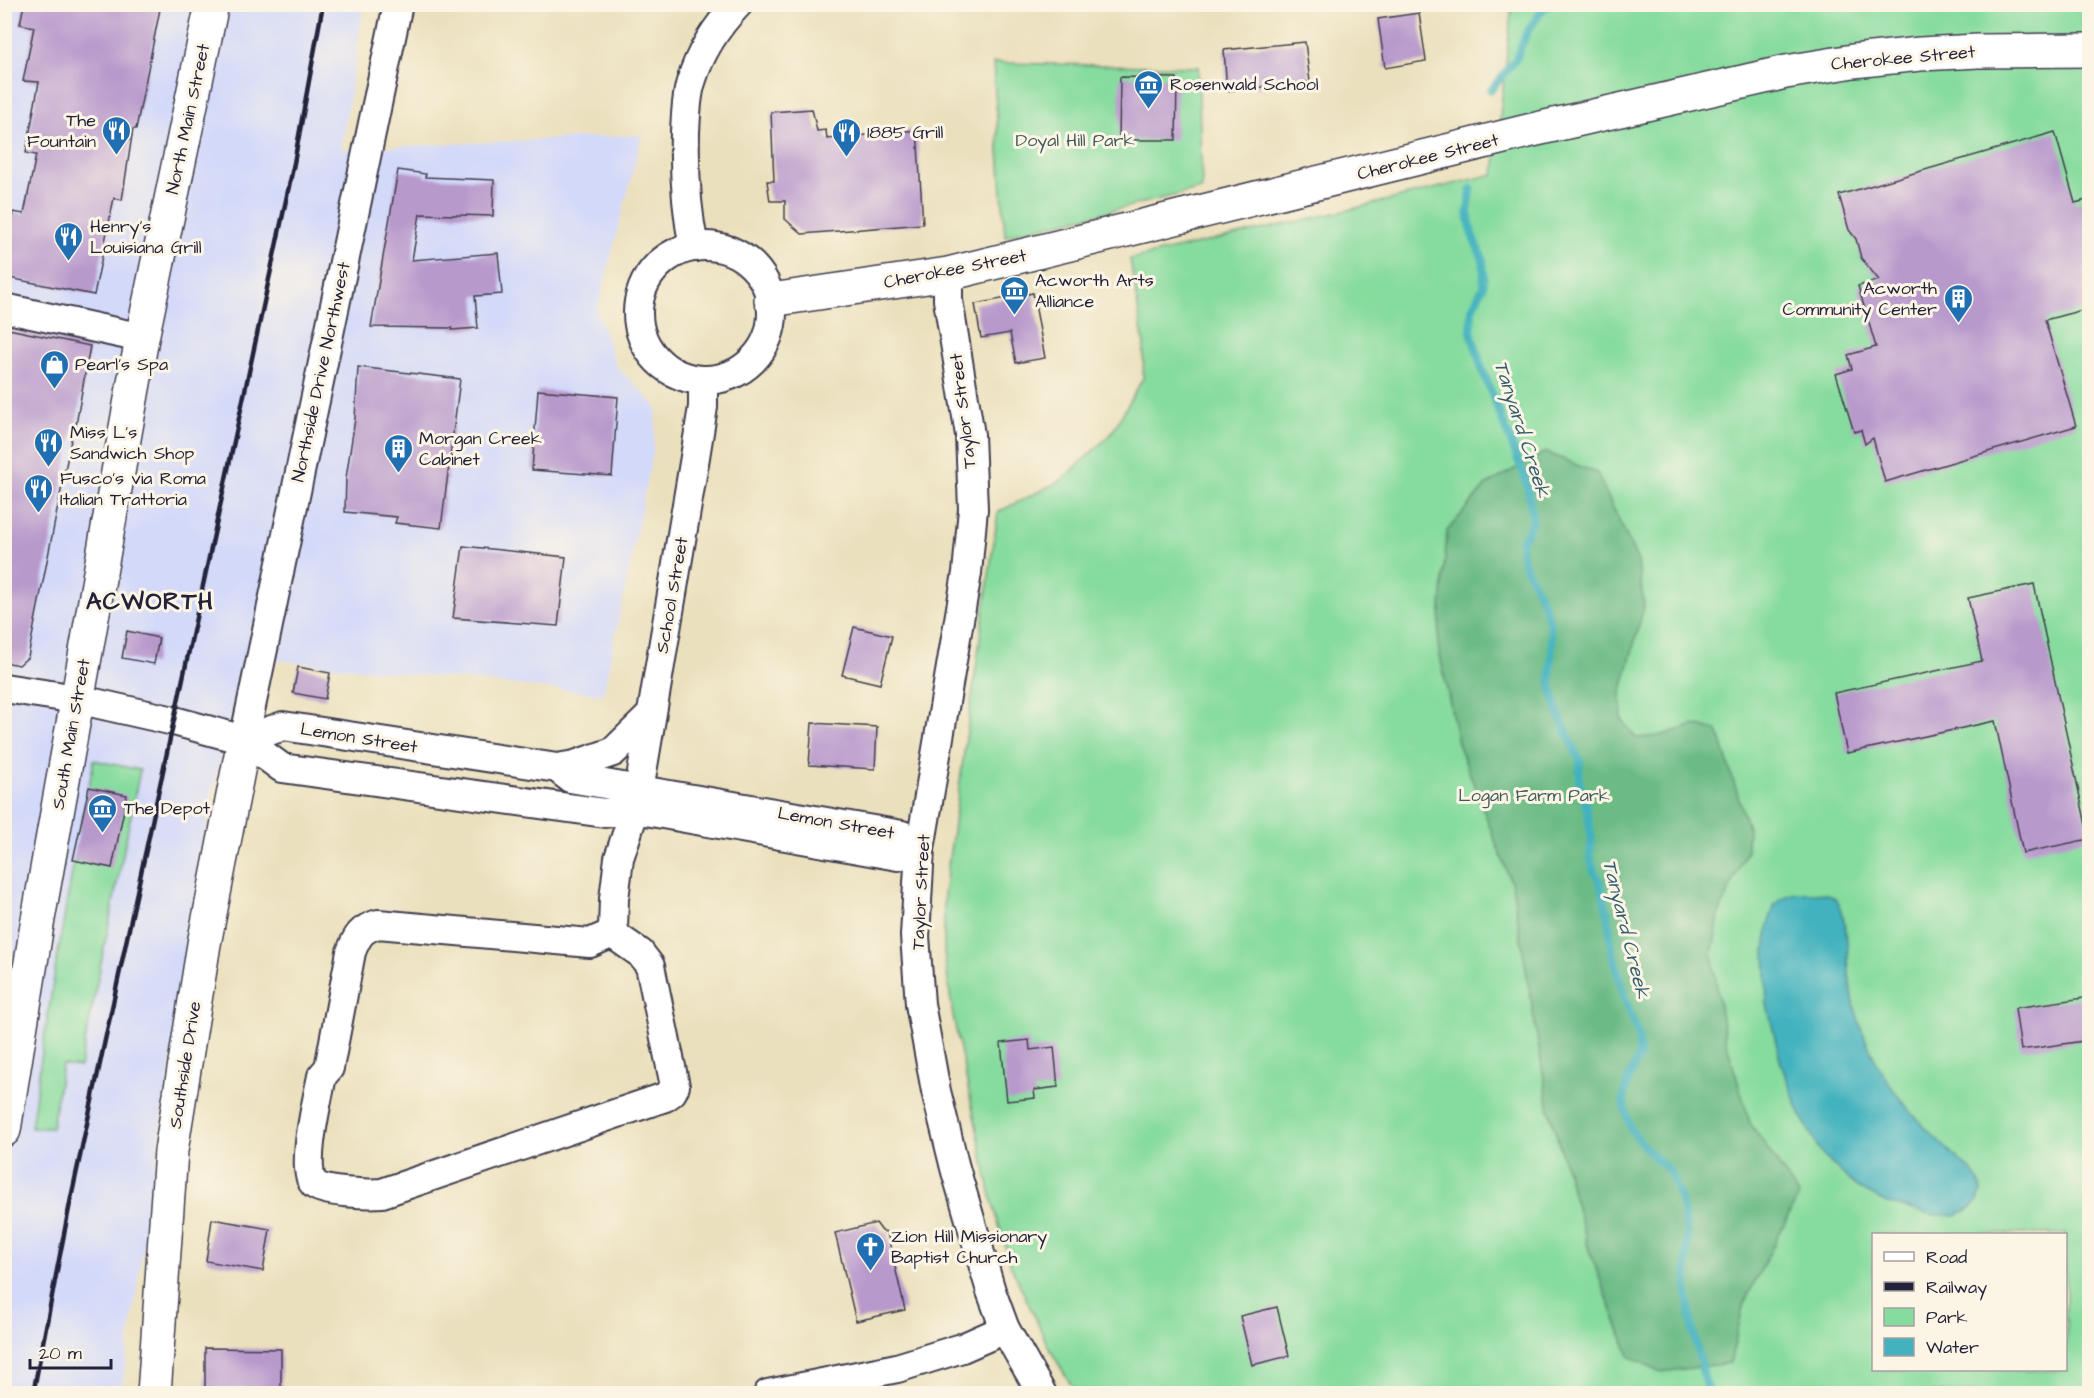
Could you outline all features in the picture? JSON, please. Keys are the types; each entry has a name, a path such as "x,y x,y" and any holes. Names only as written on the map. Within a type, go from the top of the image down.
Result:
{"street":[{"name":"North Main Street","path":"142,338 212,4"},
{"name":"Northside Drive Northwest","path":"244,740 398,4"},
{"path":"694,247 685,190 686,115 690,84 703,51 720,23 738,4"},
{"name":"Cherokee Street","path":"771,300 948,274 1528,131 1786,72 1853,61 1920,54 2090,50"},
{"path":"694,247 714,247 734,253 751,265 764,281 771,300 772,320 766,340 756,357 741,370 723,378 703,381 683,377 664,367 650,352 641,333 638,310 643,288 655,268 673,254 694,247"},
{"name":"Taylor Street","path":"948,274 948,300 969,435 973,509 967,573 920,849 915,936 920,1004 936,1091 955,1168 991,1291 1005,1329 1042,1394"},
{"path":"4,308 142,338"},
{"name":"South Main Street","path":"4,1130 25,993 142,338"},
{"name":"School Street","path":"615,932 613,929 614,899 619,858 637,799 703,407 703,381"},
{"name":"Lemon Street","path":"4,688 77,699 244,740 282,768 605,813 637,799"},
{"path":"557,768 575,765 613,752 651,715"},
{"name":"Lemon Street","path":"244,740 283,726 557,768 570,778 637,799 898,856 920,849"},
{"name":"Southside Drive","path":"154,1394 171,1151 204,944 244,740"},
{"path":"378,924 590,944 615,932 617,937 640,953 650,966 675,1086 672,1092 665,1097 382,1193 366,1194 320,1188 313,1183 309,1176 307,1160 322,1076 329,1068 351,952 358,934 378,924"},
{"path":"768,1394 897,1368 962,1348 1005,1329"}],"shaded area":[{"path":"5,5 364,5 341,149 642,135 597,311 616,366 657,407 653,452 603,694 245,657 211,797 121,1393 5,1394"}],"green space":[{"name":"Logan Farm Park","path":"1512,5 2089,5 2089,23 2083,23 2090,48 2089,1393 1076,1393 1049,1348 1011,1266 992,1201 953,1016 944,952 944,894 998,512 1062,480 1111,434 1143,378 1144,345 1130,259 1340,212 1494,174"},
{"name":"Doyal Hill Park","path":"993,63 1198,67 1202,189 1005,236"},
{"path":"1545,452 1597,473 1638,561 1644,606 1621,694 1622,720 1636,738 1659,736 1694,725 1718,731 1748,828 1747,850 1720,911 1712,954 1725,1038 1750,1123 1799,1195 1744,1303 1730,1363 1661,1372 1629,1356 1589,1250 1549,1109 1512,885 1458,743 1438,646 1447,531 1486,485"},
{"path":"94,760 140,770 80,1067 62,1065 52,1128 31,1128 44,1036"}],"water":[{"path":"1795,893 1827,894 1835,899 1840,908 1846,930 1851,989 1858,1018 1868,1044 1880,1069 1912,1113 1973,1172 1979,1181 1981,1191 1978,1202 1969,1209 1956,1215 1934,1215 1887,1203 1858,1188 1822,1155 1800,1114 1781,1064 1767,1004 1765,950 1769,922 1775,904"}],"building":[{"path":"24,4 161,4 136,129 133,129 122,200 114,198 94,295 4,277 4,255 13,212 24,214 36,155 26,153 39,82 23,81 34,27 20,24"},
{"path":"1419,13 1426,61 1385,68 1378,19"},
{"path":"1305,42 1310,82 1227,91 1224,50"},
{"path":"1120,77 1177,78 1176,140 1119,140"},
{"name":"1885 Grill","path":"812,109 817,131 826,130 827,139 917,130 923,224 802,234 785,219 785,201 770,201 767,181 774,181 771,112"},
{"name":"Acworth Community Center","path":"2055,132 2075,203 2090,199 2090,286 2085,287 2090,308 2045,320 2076,426 1885,482 1873,438 1865,444 1861,430 1854,432 1836,374 1852,369 1848,355 1876,347 1858,286 1879,280 1861,258 1856,239 1849,230 1839,195"},
{"path":"398,170 426,174 425,177 494,180 493,216 420,214 412,260 498,253 502,294 475,296 478,328 452,330 452,328 371,327"},
{"path":"1033,293 1045,358 1016,363 1010,333 981,338 975,304"},
{"path":"4,328 90,346 28,657 19,665 4,662"},
{"path":"358,367 460,379 441,528 395,523 397,517 345,512 346,478 355,419"},
{"path":"538,390 618,397 612,476 532,470"},
{"path":"463,546 566,557 558,626 453,618"},
{"path":"2034,584 2089,839 2023,853 1995,721 1847,753 1834,693 1982,661 1968,598"},
{"path":"854,627 892,636 880,684 842,675"},
{"path":"127,631 159,638 154,664 122,658"},
{"path":"298,667 330,673 325,699 293,693"},
{"path":"812,723 877,727 875,769 809,765"},
{"path":"89,787 127,795 112,868 73,860"},
{"path":"2090,997 2090,1040 2021,1050 2015,1008"},
{"path":"1029,1040 1030,1050 1054,1047 1058,1087 1034,1090 1035,1098 1007,1101 1001,1043"},
{"path":"212,1219 270,1229 263,1271 206,1261"},
{"name":"Zion Hill Missionary Baptist Church","path":"876,1223 882,1231 887,1232 905,1310 856,1321 835,1233"},
{"path":"1277,1307 1289,1356 1252,1365 1240,1316"},
{"path":"205,1348 281,1349 281,1393 205,1394"}],"waterway":[{"name":"Tanyard Creek","path":"1491,90 1516,59 1526,34 1549,4"},
{"name":"Tanyard Creek","path":"1471,189 1468,212 1472,235 1483,259 1484,275 1483,287 1472,309 1471,332 1482,369 1524,475 1529,495 1533,521 1521,542 1523,562 1544,604 1550,624 1552,645 1550,681 1557,711 1580,761 1579,783 1586,805 1592,839 1590,854 1608,915 1612,950 1623,993 1639,1037 1639,1057 1628,1079 1623,1101 1631,1130 1648,1151 1670,1171 1682,1204 1687,1234 1687,1291 1692,1327 1708,1394"}],"railway":[{"path":"33,1394 71,1198 294,163 323,4"}],"place":[{"name":"Rosenwald School","path":"1149,110"},
{"name":"The Fountain","path":"117,156"},
{"name":"1885 Grill","path":"846,158"},
{"name":"Henry's Louisiana Grill","path":"69,262"},
{"name":"Acworth Arts Alliance","path":"1014,316"},
{"name":"Acworth Community Center","path":"1958,324"},
{"name":"Pearl's Spa","path":"54,390"},
{"name":"Miss L's Sandwich Shop","path":"49,468"},
{"name":"Morgan Creek Cabinet","path":"398,474"},
{"name":"Fusco’s via Roma Italian Trattoria","path":"39,514"},
{"name":"The Depot","path":"103,834"},
{"name":"Zion Hill Missionary Baptist Church","path":"870,1272"}],"district":[{"name":"ACWORTH","path":"150,602"}]}
